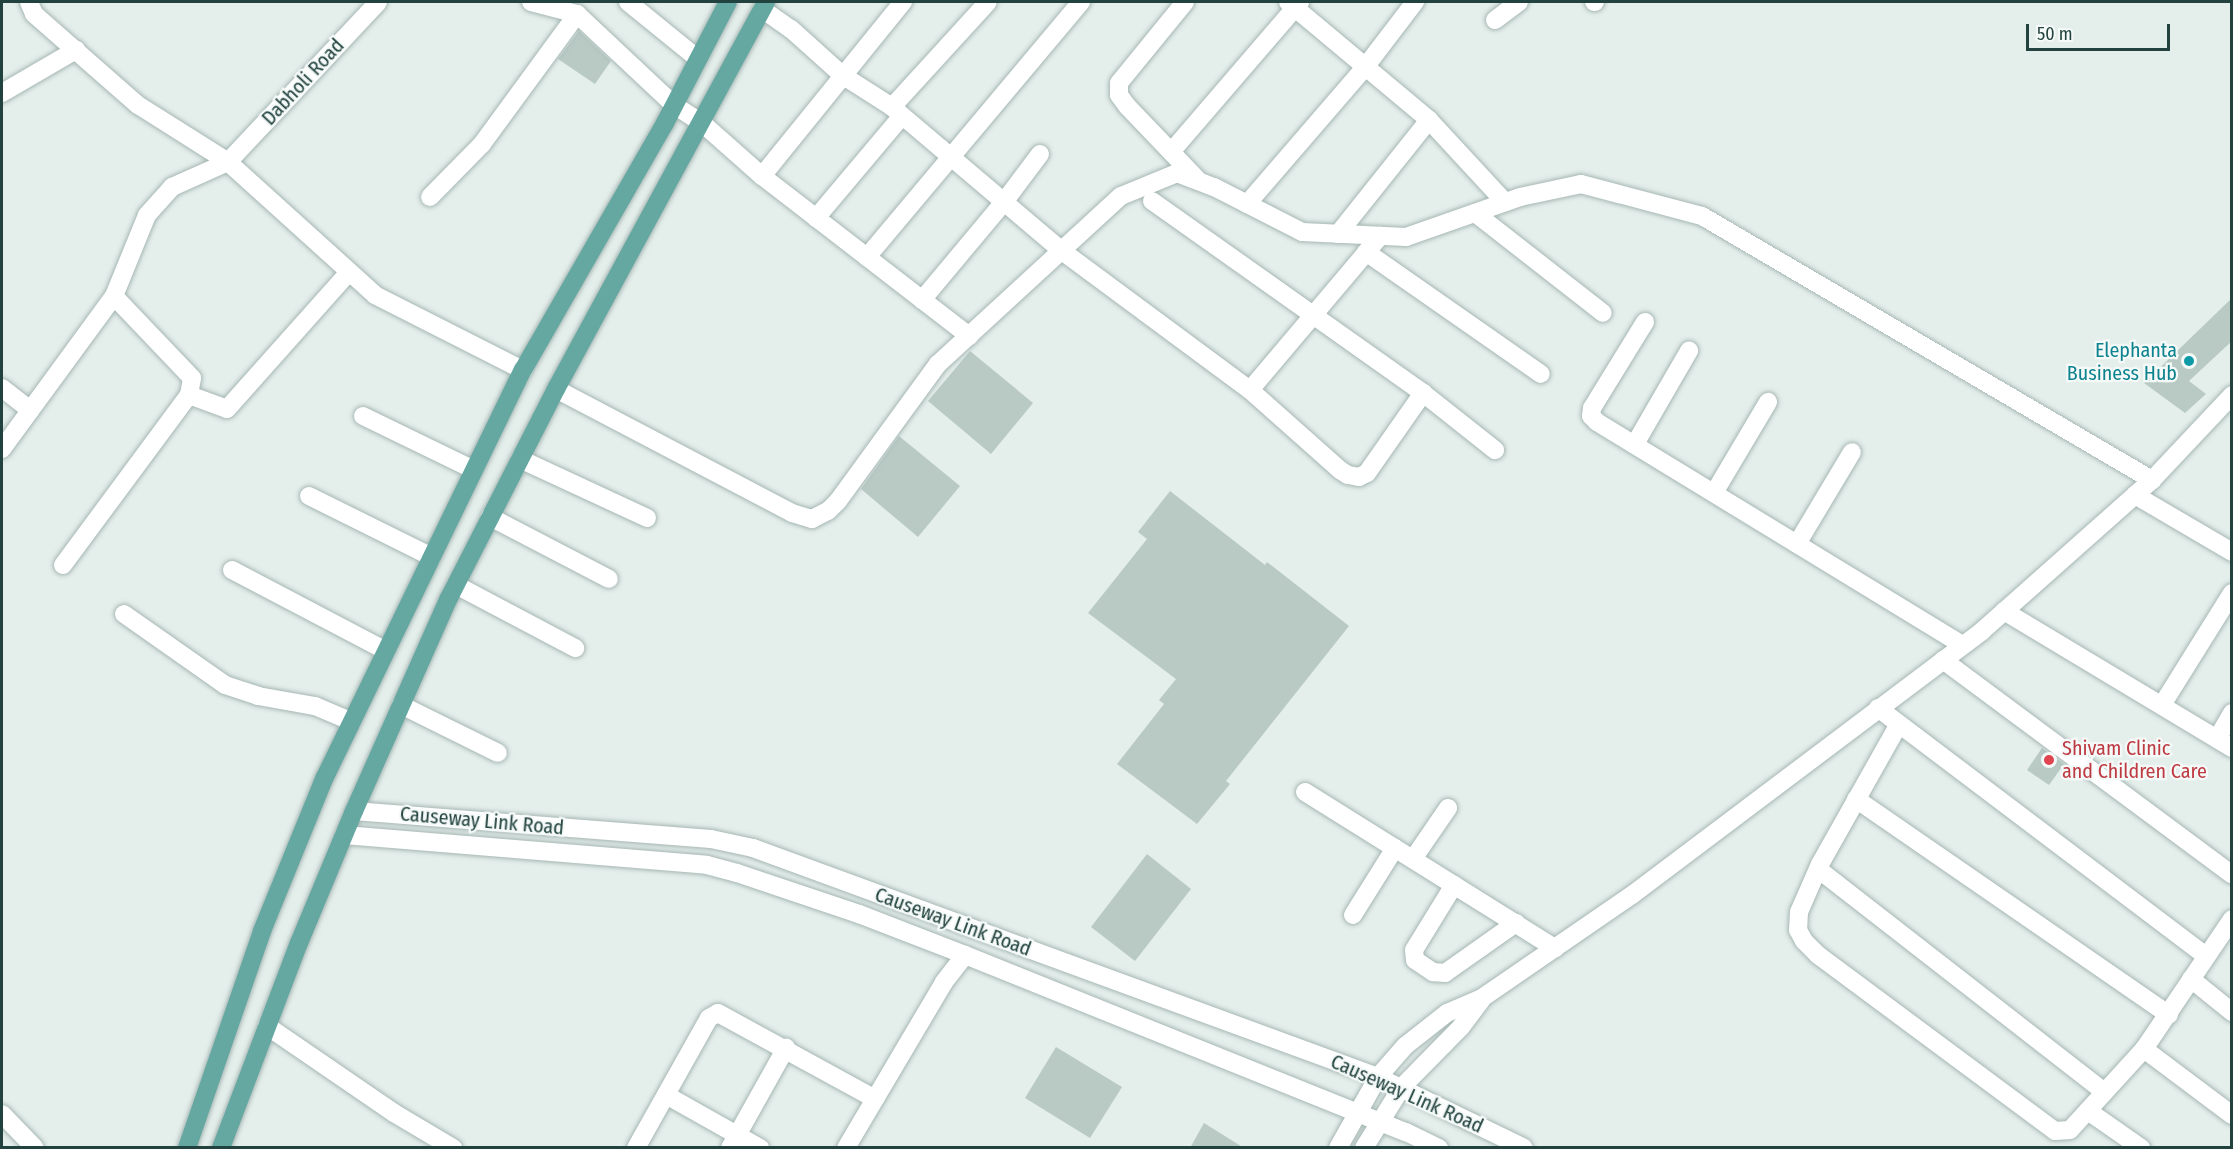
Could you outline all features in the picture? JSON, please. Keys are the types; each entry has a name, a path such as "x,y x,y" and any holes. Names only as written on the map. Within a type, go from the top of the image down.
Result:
{"main road":[{"path":"187,1148 262,931 324,777 523,370 674,105 728,2"},
{"path":"221,1148 267,1026 354,811 456,585 556,389 764,5"}],"street":[{"path":"29,2 34,14 138,105 228,162 375,295 523,370"},
{"name":"Dabholi Road","path":"228,162 378,2"},
{"path":"531,2 577,14 674,105 702,123 762,176 969,336"},
{"path":"628,2 697,58"},
{"path":"762,176 903,2"},
{"path":"816,218 897,112 988,2"},
{"path":"867,257 1081,2"},
{"path":"1185,2 1119,83 1119,95 1200,182"},
{"path":"1247,204 1366,66 1415,2"},
{"path":"1495,20 1519,2"},
{"path":"1171,152 1295,4 1429,120 1505,202"},
{"path":"764,5 842,75 897,112 1062,251 1250,390 1348,476 1359,477 1367,473 1423,393"},
{"path":"430,197 482,144 577,14"},
{"path":"2,93 76,50"},
{"path":"1338,234 1429,120"},
{"path":"922,300 1004,202 1040,154"},
{"path":"2,449 114,296 147,215 172,187 228,162"},
{"path":"556,389 792,513 812,519 828,511 838,501 939,364 1121,196 1177,173 1247,204 1302,232 1406,237 1505,202 1581,184 1702,216 2152,480"},
{"path":"1152,201 1314,314 1423,393 1496,450"},
{"path":"1475,213 1603,313"},
{"path":"1250,390 1380,236"},
{"path":"1366,252 1541,374"},
{"path":"189,394 227,409 349,272"},
{"path":"63,565 189,394 192,378 114,296"},
{"path":"1645,322 1592,408 1591,416 1597,422 1962,645"},
{"path":"1635,444 1689,351"},
{"path":"2,388 30,410"},
{"path":"1338,1148 1378,1077 1405,1046 1447,1013 1482,998 1632,895 1943,660 2004,611 2152,480 2232,394"},
{"path":"1714,493 1768,402"},
{"path":"363,416 474,470"},
{"path":"1797,544 1852,452"},
{"path":"520,459 647,518"},
{"path":"2135,495 2232,552"},
{"path":"309,496 432,557"},
{"path":"490,517 609,579"},
{"path":"232,570 386,651"},
{"path":"456,585 575,648"},
{"path":"2162,705 2232,593"},
{"path":"2004,611 2224,743 2232,713"},
{"path":"124,614 225,685 258,696 315,706 351,721"},
{"path":"1943,660 2232,875"},
{"path":"401,705 498,753"},
{"path":"1878,708 2206,956"},
{"path":"1899,724 1818,869 1799,912 1798,930 1803,941 1818,955 2055,1131 2070,1130 2144,1049 2232,919"},
{"path":"1305,792 1555,948"},
{"path":"1856,799 2169,1015"},
{"path":"1413,859 1448,808"},
{"name":"Causeway Link Road","path":"354,811 711,839 753,848 1378,1077 1524,1148"},
{"name":"Causeway Link Road","path":"344,835 707,865 769,882 965,955 1439,1148"},
{"path":"1353,915 1395,848"},
{"path":"1818,869 2104,1092"},
{"path":"1454,885 1414,950 1415,960 1433,972 1445,973 1516,923"},
{"path":"846,1148 944,982 965,955"},
{"path":"2191,979 2232,1012"},
{"path":"1364,1148 1402,1087 1461,1027 1482,998"},
{"path":"636,1148 709,1018 718,1013 786,1048 875,1099"},
{"path":"267,1026 394,1113 453,1148"},
{"path":"733,1141 786,1048"},
{"path":"2144,1049 2232,1115"},
{"path":"666,1095 733,1141 760,1148"},
{"path":"2088,1110 2141,1148"},
{"path":"2,1114 35,1148"}],"building":[{"path":"579,31 611,61 595,84 558,59"},
{"name":"Elephanta Business Hub","path":"2232,298 2232,341 2189,381 2206,394 2185,413 2144,383"},
{"path":"970,351 1033,403 991,454 928,401"},
{"path":"899,436 960,486 918,537 861,489"},
{"path":"1170,491 1265,565 1267,562 1349,626 1226,781 1230,784 1197,824 1117,764 1164,704 1159,700 1176,679 1088,613 1147,539 1138,532"},
{"path":"2042,748 2064,764 2049,785 2027,770"},
{"path":"1147,854 1191,889 1135,961 1091,927"},
{"path":"1056,1047 1122,1087 1090,1138 1025,1098"},
{"path":"1204,1123 1244,1148 1190,1148"}],"place":[{"name":"Elephanta Business Hub","path":"2189,361"},
{"name":"Shivam Clinic and Children Care","path":"2049,760"}]}
